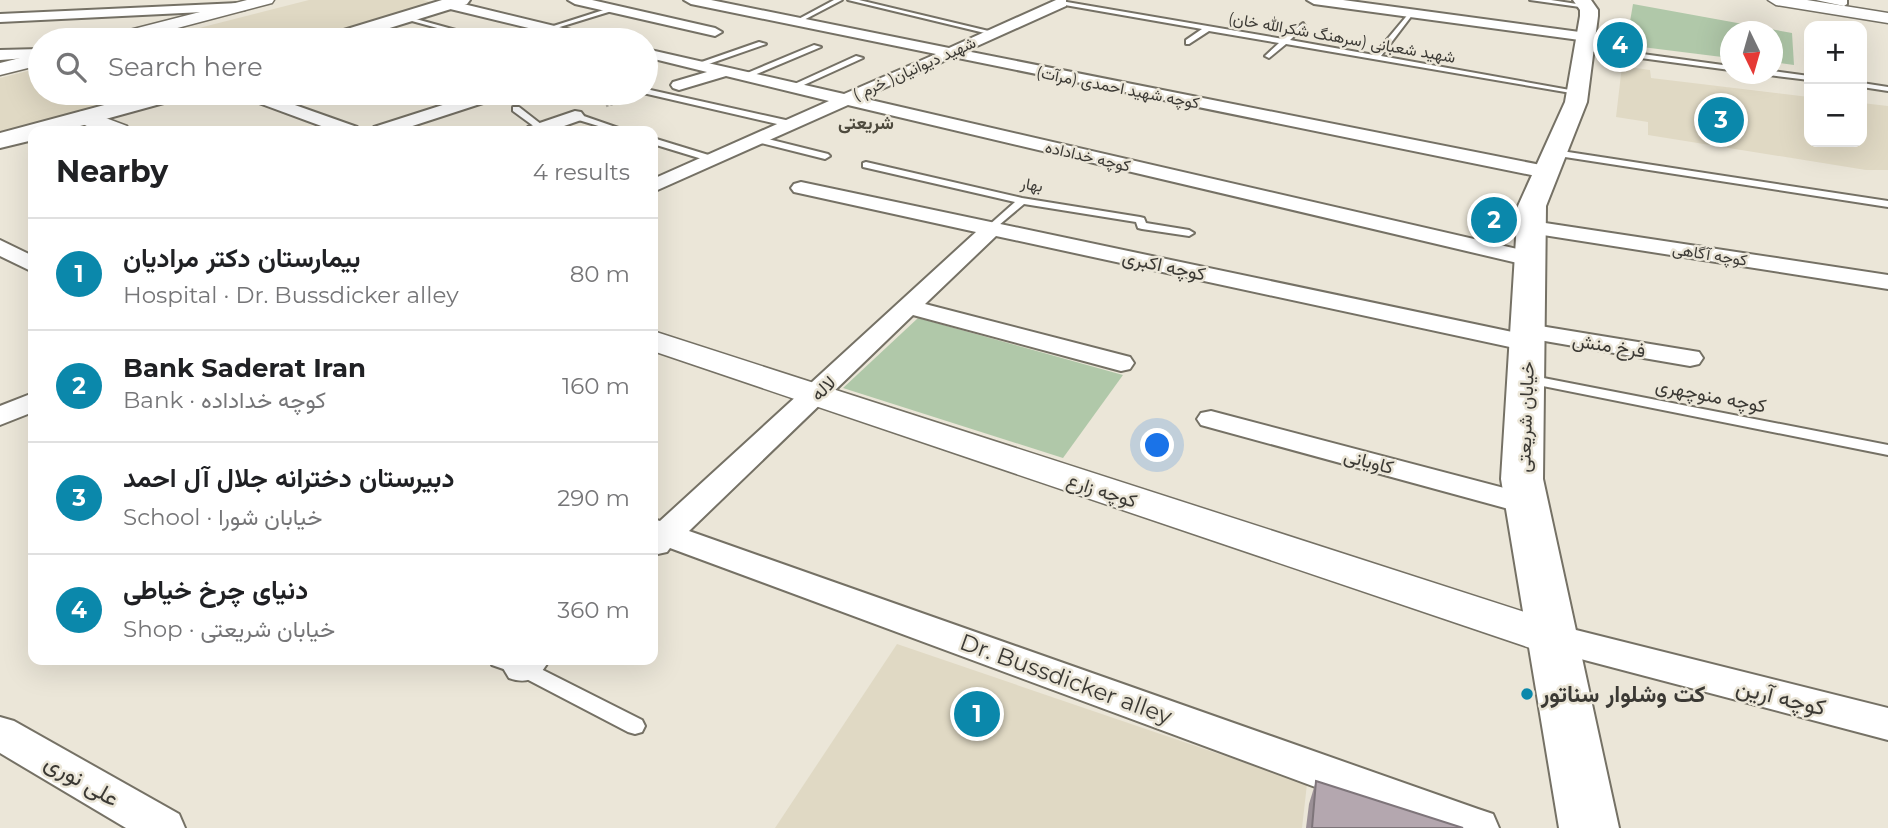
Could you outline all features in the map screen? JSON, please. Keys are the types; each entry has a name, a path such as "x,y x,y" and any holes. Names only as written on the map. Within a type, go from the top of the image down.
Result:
{"main road":[{"path":"370,28 454,2"},
{"name":"خیابان شریعتی","path":"1588,17 1577,92 1532,206 1522,479 1589,828"},
{"path":"56,126 130,105"},
{"path":"0,141 28,134"}],"street":[{"path":"158,28 266,0"},
{"path":"575,0 726,29"},
{"path":"1314,0 1410,15 1588,17"},
{"path":"1776,0 1888,18"},
{"name":"کوچه شهید احمدی (مرآت)","path":"702,1 948,53 1551,162"},
{"name":"شهید دیوانیان( خرم )","path":"658,184 1064,1"},
{"path":"454,2 545,28"},
{"path":"0,18 239,7"},
{"path":"658,49 769,16"},
{"path":"0,55 28,54"},
{"name":"کوچه خداداده","path":"658,55 845,99 1531,243"},
{"path":"0,69 28,62"},
{"path":"679,85 724,72"},
{"path":"279,105 337,126"},
{"path":"393,126 446,105"},
{"path":"549,126 575,116"},
{"path":"87,117 108,126"},
{"name":"کوچه اکبری","path":"801,188 992,228 1527,351"},
{"name":"لاله","path":"658,536 815,395 992,228"},
{"name":"کوچه آگاهی","path":"1531,243 1888,282"},
{"path":"11,252 28,262"},
{"path":"909,307 1121,363"},
{"name":"کوچه زارع","path":"658,343 1552,638"},
{"name":"فرخ منش","path":"1527,351 1690,358"},
{"path":"0,417 28,403"},
{"name":"کاویانی","path":"1211,419 1527,504"},
{"name":"Dr. Bussdicker alley","path":"658,537 1479,828"},
{"name":"کوچه آرین","path":"1552,638 1888,724"},
{"name":"علی نوری","path":"0,733 164,828"}],"lane":[{"path":"796,22 839,0"},
{"path":"852,0 993,33"},
{"path":"1534,0 1720,64"},
{"path":"1819,0 1844,4 1844,0"},
{"name":"شهید شعبانی (سرهنگ شکرالله خان)","path":"1064,1 1577,92"},
{"path":"551,28 613,9"},
{"path":"1376,57 1410,15"},
{"path":"403,17 444,28"},
{"path":"1269,56 1303,25"},
{"path":"1189,42 1208,28"},
{"path":"698,65 762,44"},
{"path":"744,76 817,47"},
{"path":"792,87 859,58"},
{"path":"1783,74 1804,77"},
{"path":"1867,86 1888,89"},
{"path":"658,94 790,124"},
{"path":"516,108 534,126"},
{"path":"575,116 607,126"},
{"path":"756,139 825,156"},
{"path":"658,143 712,159"},
{"path":"1551,162 1888,204"},
{"name":"بهار","path":"866,165 1022,201 1140,220 1142,226 1149,229 1189,233"},
{"path":"992,228 1022,201"},
{"name":"کوچه منوچهری","path":"1527,351 1888,450"},
{"path":"521,665 635,726"}],"path":[{"path":"575,116 608,105"}],"shaded area":[{"path":"309,0 423,0 438,3 347,28 199,28"},
{"path":"1622,66 1650,70 1651,78 1804,96 1804,147 1867,147 1867,104 1888,106 1888,170 1866,170 1648,135 1648,122 1616,117"},
{"path":"28,71 28,105 108,105 0,134 0,78"},
{"path":"897,644 1307,784 1302,828 775,828"}],"green space":[{"path":"1633,4 1726,21 1720,21 1720,57 1626,45"},
{"path":"1783,31 1792,33 1794,65 1783,63"},
{"path":"918,318 1123,375 1063,458 843,388"}],"building":[{"path":"1316,781 1463,828 1312,828"}],"place":[{"name":"دنیای چرخ خیاطی","path":"1620,45"},
{"name":"دبیرستان دخترانه جلال آل احمد","path":"1721,120"},
{"name":"Bank Saderat Iran","path":"1494,220"},
{"name":"کت وشلوار سناتور","path":"1527,694"},
{"name":"بیمارستان دکتر مرادیان","path":"977,714"}],"district":[{"name":"شریعتی","path":"866,123"}]}
